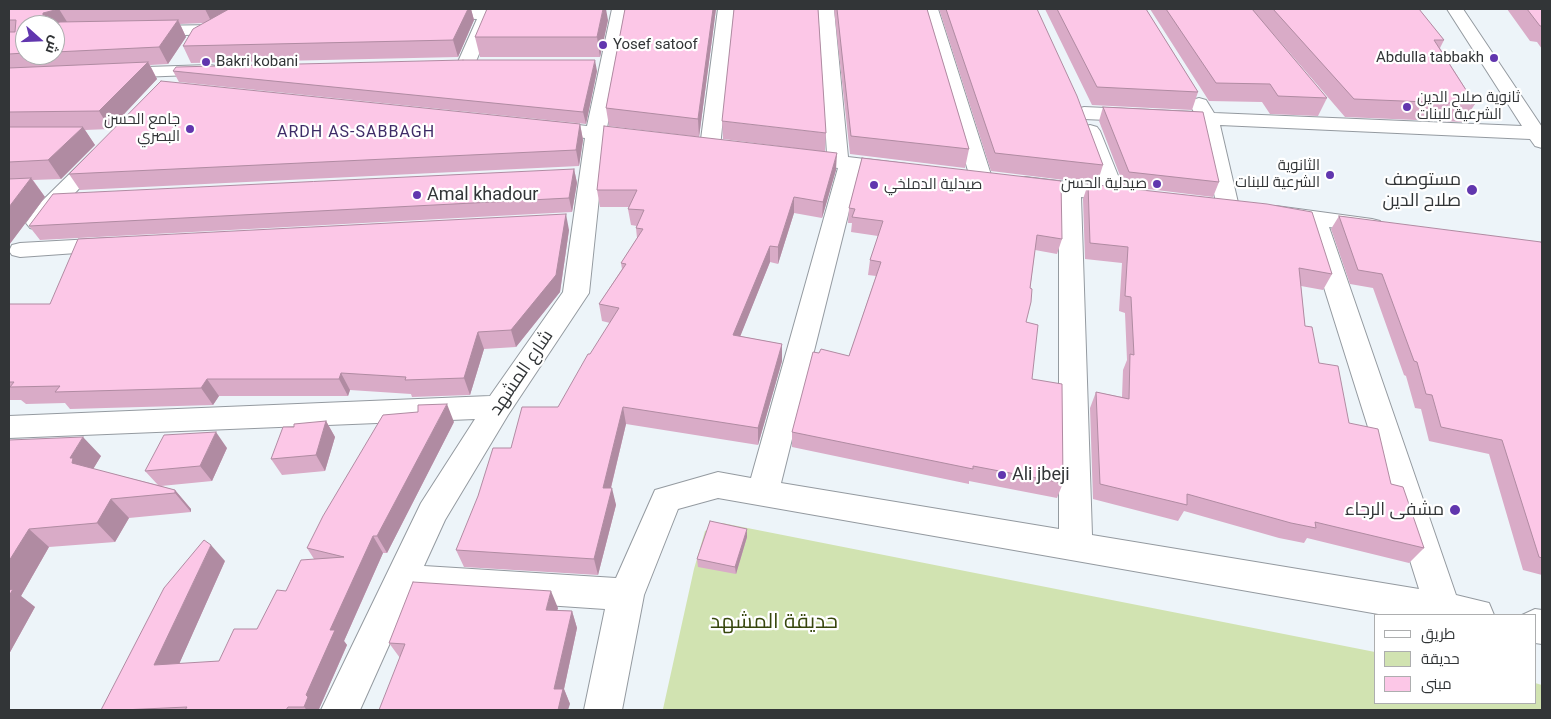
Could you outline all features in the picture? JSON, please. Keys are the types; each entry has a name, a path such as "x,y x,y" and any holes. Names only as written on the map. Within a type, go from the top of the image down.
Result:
{"street":[{"path":"710,147 726,9"},
{"path":"763,493 844,163 826,9"},
{"path":"930,9 987,179 1142,197"},
{"path":"1455,9 1539,137"},
{"name":"شارع المشهد","path":"340,710 432,513 498,407 576,293 575,221 581,175 596,133 599,64 613,12"},
{"path":"419,14 535,14"},
{"path":"466,64 487,14"},
{"path":"128,31 223,26 194,42 169,79"},
{"path":"447,64 485,64"},
{"path":"97,74 169,79 223,70"},
{"path":"169,79 193,91"},
{"path":"1188,85 1208,118 1235,208 1394,229"},
{"path":"1114,194 1080,104 1208,118 1332,117 1539,137"},
{"path":"527,125 662,141"},
{"path":"14,257 101,140"},
{"path":"779,155 915,171"},
{"path":"1070,190 1076,548"},
{"path":"1314,218 1443,609"},
{"path":"14,257 129,244"},
{"path":"9,427 498,407"},
{"path":"603,710 626,595 666,500 718,485 1076,548 1470,614"},
{"path":"401,580 626,595"}],"green space":[{"name":"حديقة المشهد","path":"722,523 1374,652 1374,704 1536,704 1536,683 1542,685 1542,710 663,709 694,569 705,531"}],"building":[{"path":"9,9 59,9 43,13 43,15 15,15 15,20 9,20"},
{"path":"229,9 468,9 453,40 183,46 193,29"},
{"path":"487,9 603,9 597,37 475,37"},
{"path":"625,9 713,9 698,119 606,108"},
{"path":"734,9 818,9 826,133 722,121"},
{"path":"837,9 927,9 969,149 851,136"},
{"path":"946,9 1037,9 1077,96 1103,165 995,153"},
{"path":"1057,9 1146,9 1198,92 1097,87"},
{"path":"1166,9 1252,9 1327,98 1278,96 1270,84 1216,83"},
{"path":"1273,9 1419,9 1444,40 1434,40 1475,104 1354,99"},
{"path":"1527,9 1542,9 1542,26 1540,26"},
{"path":"178,20 159,47 65,52 65,22"},
{"path":"9,32 15,32 15,54 9,54"},
{"path":"463,60 595,60 583,112 173,71 176,67"},
{"path":"148,62 99,111 9,112 9,68"},
{"path":"161,81 580,124 576,150 69,174"},
{"path":"1103,107 1203,112 1219,182 1129,172"},
{"path":"604,126 837,153 823,202 794,197 778,247 770,246 733,335 782,344 758,428 623,407 603,488 612,488 594,559 456,550 478,496 493,448 511,448 522,407 558,407 588,354 590,354 619,308 599,304 626,264 621,263 643,229 636,228 644,210 628,209 637,190 597,190"},
{"path":"9,127 83,127 48,160 9,162"},
{"path":"862,158 1061,181 1062,239 1037,235 1030,288 1032,289 1031,302 1026,322 1038,325 1032,379 1062,384 1063,483 973,466 973,469 792,432 813,352 819,353 821,349 849,356 881,262 870,260 883,221 852,217 855,209 849,208"},
{"path":"574,169 569,198 29,226 53,194"},
{"path":"31,178 9,207 9,179"},
{"path":"1088,184 1267,204 1312,212 1332,274 1299,268 1305,326 1312,327 1319,363 1338,366 1349,423 1378,429 1391,484 1403,487 1424,548 1315,522 1316,528 1291,523 1187,494 1187,505 1100,484 1096,392 1129,399 1130,354 1134,355 1131,297 1125,296 1128,247 1090,243"},
{"path":"566,214 556,275 511,330 478,332 464,378 405,380 406,377 341,373 339,379 207,379 201,388 55,392 60,386 10,387 14,382 9,382 9,304 50,304 78,239"},
{"path":"1339,216 1541,242 1542,558 1539,557 1502,440 1441,427 1432,395 1426,394 1417,362 1414,361 1382,274 1358,270"},
{"path":"447,404 377,536 373,536 330,630 335,630 306,695 308,697 304,707 288,707 286,710 185,710 187,707 101,710 164,588 204,540 211,545 154,665 219,661 234,629 257,629 277,590 286,591 301,560 344,557 307,548 323,516 383,415 418,412 418,405"},
{"path":"326,421 316,455 271,459 283,427 294,427 294,424"},
{"path":"216,432 200,466 145,471 164,435"},
{"path":"83,437 70,458 73,458 72,463 175,490 175,493 111,499 97,523 29,529 9,561 9,440"},
{"path":"710,521 747,529 735,567 697,559"},
{"path":"413,582 551,591 546,610 572,611 554,689 563,689 558,710 379,710 405,644 389,643"}],"place":[{"name":"Yosef satoof","path":"603,45"},
{"name":"Abdulla tabbakh","path":"1494,58"},
{"name":"Bakri kobani","path":"206,62"},
{"name":"ثانوية صلاح الدين الشرعية للبنات","path":"1407,107"},
{"name":"جامع الحسن البصري","path":"190,129"},
{"name":"الثانوية الشرعية للبنات","path":"1330,175"},
{"name":"صيدلية الحسن","path":"1157,184"},
{"name":"صيدلية الدملخي","path":"874,185"},
{"name":"مستوصف صلاح الدين","path":"1472,190"},
{"name":"Amal khadour","path":"417,195"},
{"name":"Ali jbeji","path":"1002,475"},
{"name":"مشفى الرجاء","path":"1455,510"}],"district":[{"name":"ARDH AS-SABBAGH","path":"356,133"}]}
